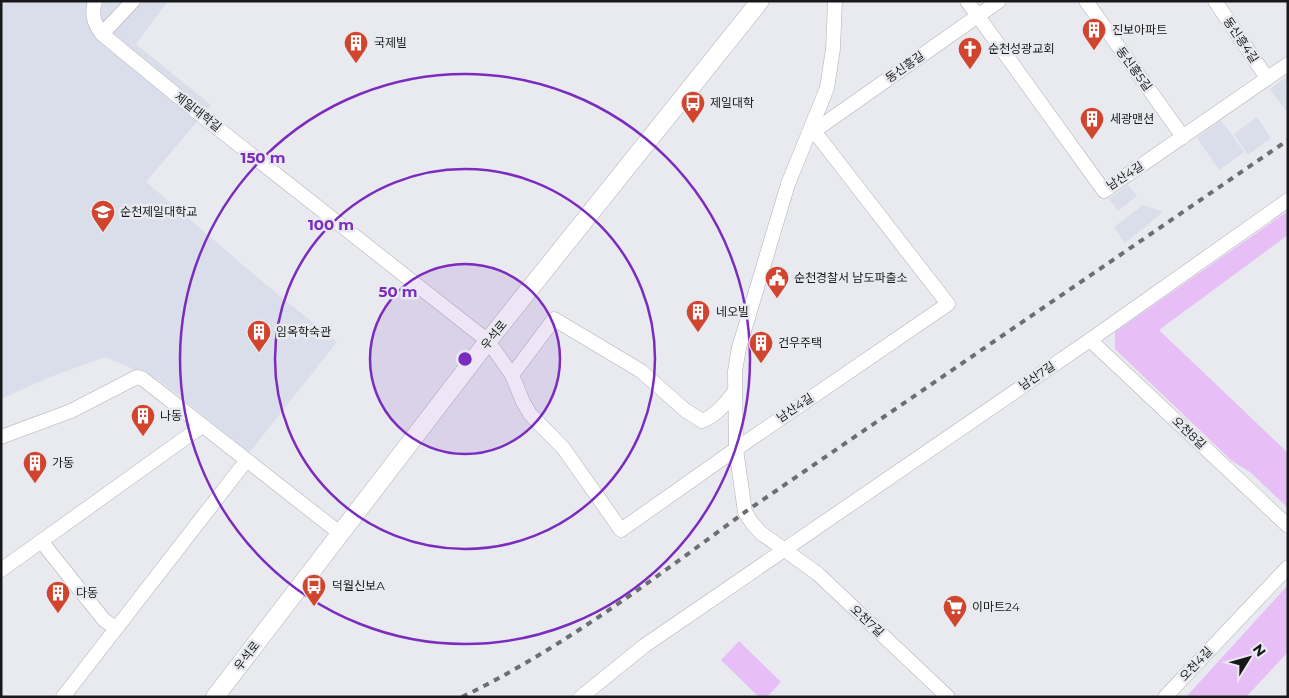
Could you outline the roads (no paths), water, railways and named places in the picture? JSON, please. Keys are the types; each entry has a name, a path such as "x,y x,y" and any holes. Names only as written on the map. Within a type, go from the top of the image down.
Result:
{"main road":[{"name":"우석로","path":"215,697 488,341 760,1"}],"street":[{"name":"제일대학길","path":"95,1 92,16 102,34 197,112 488,341 512,375"},
{"path":"102,34 132,1"},
{"name":"오천7길","path":"835,1 835,26 830,69 822,103 813,129 788,184 746,322 735,371 736,449 746,512 761,533 818,574 948,697"},
{"name":"남산4길","path":"967,1 1104,191 1288,64"},
{"name":"동신흥길","path":"813,129 999,1"},
{"name":"동신흥5길","path":"1086,1 1183,137"},
{"name":"동신흥4길","path":"1215,1 1267,78"},
{"name":"남산4길","path":"512,375 530,414 564,449 622,530 736,449 948,304 813,129"},
{"name":"남산7길","path":"582,697 644,646 1090,340 1288,200"},
{"path":"512,375 554,319 641,372 685,410 702,421 710,418 735,391"},
{"name":"오천8길","path":"1090,340 1288,526"},
{"path":"1,437 58,417 137,377 143,379 341,534"},
{"path":"1,570 202,426"},
{"path":"63,697 246,461"},
{"path":"41,541 104,620 116,628"},
{"name":"오천4길","path":"1165,697 1288,567"}],"railway":[{"path":"462,697 536,657 608,611 745,512 1288,140"}],"place":[{"name":"진보아파트","path":"1094,51"},
{"name":"국제빌","path":"356,64"},
{"name":"순천성광교회","path":"970,70"},
{"name":"제일대학","path":"693,124"},
{"name":"세광맨션","path":"1092,140"},
{"name":"순천제일대학교","path":"103,233"},
{"name":"순천경찰서 남도파출소","path":"777,299"},
{"name":"네오빌","path":"698,333"},
{"name":"임옥학숙관","path":"259,353"},
{"name":"건우주택","path":"761,364"},
{"name":"나동","path":"143,437"},
{"name":"가동","path":"35,484"},
{"name":"덕월신보A","path":"314,607"},
{"name":"다동","path":"58,614"},
{"name":"이마트24","path":"955,628"}]}
